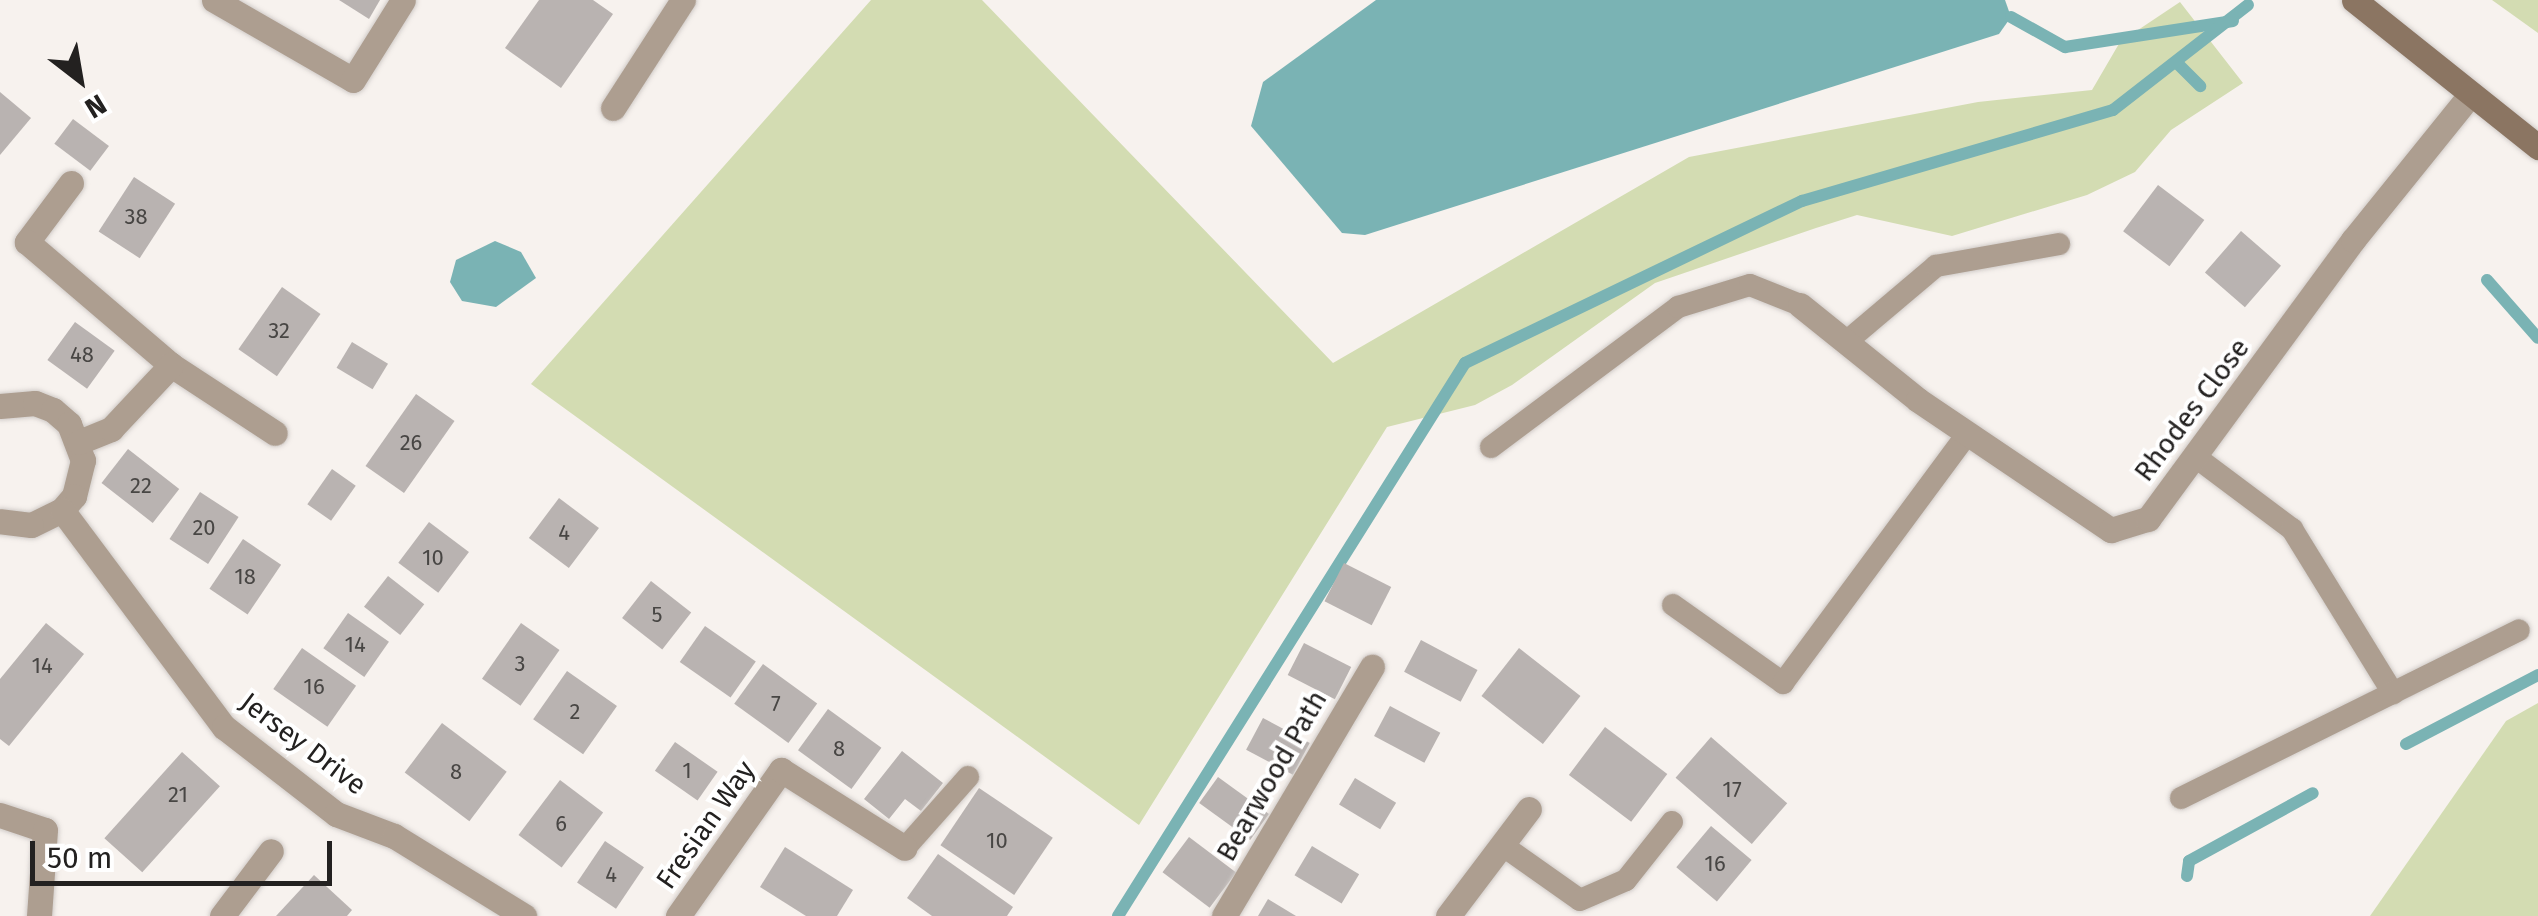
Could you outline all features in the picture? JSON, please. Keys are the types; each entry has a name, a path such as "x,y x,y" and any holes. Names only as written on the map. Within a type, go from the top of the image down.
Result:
{"street":[{"path":"214,0 352,80 403,0"},
{"path":"613,108 683,0"},
{"path":"2354,0 2469,96 2538,147"},
{"name":"Rhodes Close","path":"1800,305 1967,434 2111,530 2148,519 2197,458 2353,240 2469,96"},
{"path":"70,183 28,242 170,365 275,434"},
{"path":"80,442 111,429 170,365"},
{"path":"0,406 34,403 53,410 80,442 81,478 62,510 32,525 0,521"},
{"name":"Jersey Drive","path":"62,510 224,727 336,814 394,836 524,916"},
{"name":"Bearwood Path","path":"1224,916 1372,666"},
{"name":"Fresian Way","path":"678,916 782,770 905,848"},
{"path":"1448,916 1530,809"},
{"path":"0,816 44,830 39,916"},
{"path":"222,916 271,851"}],"lane":[{"path":"1846,342 1936,266 2059,244"},
{"path":"1491,447 1678,307 1750,286 1800,305"},
{"path":"1673,606 1783,683 1967,434"},
{"path":"2197,458 2292,529 2393,693"},
{"path":"2182,798 2519,630"},
{"name":"Fresian Way","path":"905,848 968,777"},
{"path":"1502,845 1580,900 1626,880 1672,822"}],"green space":[{"path":"871,0 982,0 1333,363 1689,157 1978,102 2092,90 2120,42 2180,2 2243,83 2171,130 2135,172 2087,195 1952,236 1857,215 1816,228 1655,283 1512,385 1475,405 1387,427 1139,825 531,384"},
{"path":"2492,0 2538,0 2538,33"},
{"path":"2538,703 2538,916 2370,916 2506,721"}],"water":[{"path":"1376,0 2005,0 2011,17 1999,34 1365,235 1342,233 1251,126 1263,82"},
{"path":"495,241 521,252 536,278 496,307 462,301 450,282 456,260"}],"building":[{"path":"339,0 380,0 369,19"},
{"path":"539,0 593,0 613,14 561,88 505,48"},
{"path":"0,92 31,118 0,155"},
{"path":"73,119 109,146 90,171 54,144"},
{"path":"134,177 175,204 140,258 99,232"},
{"path":"2158,185 2204,220 2169,266 2123,231"},
{"path":"2241,231 2281,266 2245,307 2205,273"},
{"path":"282,287 321,314 277,376 238,349"},
{"path":"75,322 115,351 87,389 47,360"},
{"path":"352,342 388,364 373,389 337,368"},
{"path":"416,394 455,421 404,493 366,466"},
{"path":"128,449 179,489 153,523 102,483"},
{"path":"332,469 356,486 331,521 307,504"},
{"path":"200,492 239,517 208,564 170,539"},
{"path":"559,498 599,528 569,568 529,538"},
{"path":"429,522 469,552 438,593 398,563"},
{"path":"243,539 281,565 248,614 209,589"},
{"path":"1344,563 1391,587 1372,625 1324,601"},
{"path":"388,576 424,604 400,635 364,607"},
{"path":"651,581 691,612 662,649 622,618"},
{"path":"348,613 389,642 364,677 323,648"},
{"path":"46,623 84,654 9,746 0,739 0,679"},
{"path":"521,623 560,650 520,706 482,679"},
{"path":"705,626 756,662 731,698 680,662"},
{"path":"1421,640 1478,670 1461,702 1404,672"},
{"path":"1304,643 1351,667 1335,699 1288,675"},
{"path":"302,648 356,686 327,727 273,689"},
{"path":"1519,648 1580,696 1543,744 1481,696"},
{"path":"763,664 817,703 788,743 734,704"},
{"path":"567,671 617,706 583,754 533,719"},
{"path":"1390,706 1440,733 1424,763 1374,736"},
{"path":"828,709 881,748 851,789 798,750"},
{"path":"1263,718 1310,743 1293,775 1246,750"},
{"path":"442,723 507,772 469,821 405,773"},
{"path":"1605,727 1667,774 1631,822 1569,775"},
{"path":"1711,737 1787,803 1752,844 1676,778"},
{"path":"675,742 718,772 698,800 655,771"},
{"path":"902,751 943,783 921,811 905,799 889,819 864,799"},
{"path":"182,752 220,786 142,872 104,838"},
{"path":"1218,777 1269,814 1250,840 1199,803"},
{"path":"1355,778 1396,803 1380,829 1339,805"},
{"path":"560,780 603,812 562,868 518,835"},
{"path":"979,788 1053,838 1014,895 940,845"},
{"path":"1711,826 1752,860 1717,901 1676,867"},
{"path":"1189,837 1236,873 1210,908 1163,872"},
{"path":"605,841 644,867 616,909 577,882"},
{"path":"1312,846 1359,874 1342,903 1294,875"},
{"path":"785,847 853,890 837,916 806,916 760,887"},
{"path":"938,854 1013,907 1007,916 932,916 907,898"},
{"path":"314,875 352,910 347,916 276,916"},
{"path":"1268,899 1296,916 1258,916"}],"waterway":[{"path":"1118,916 1465,363 1802,201 2113,110 2248,5"},
{"path":"2011,17 2065,47 2233,21"},
{"path":"2177,63 2200,86"},
{"path":"2487,280 2538,338"},
{"path":"2406,744 2538,675"},
{"path":"2187,876 2189,861 2313,793"}]}
